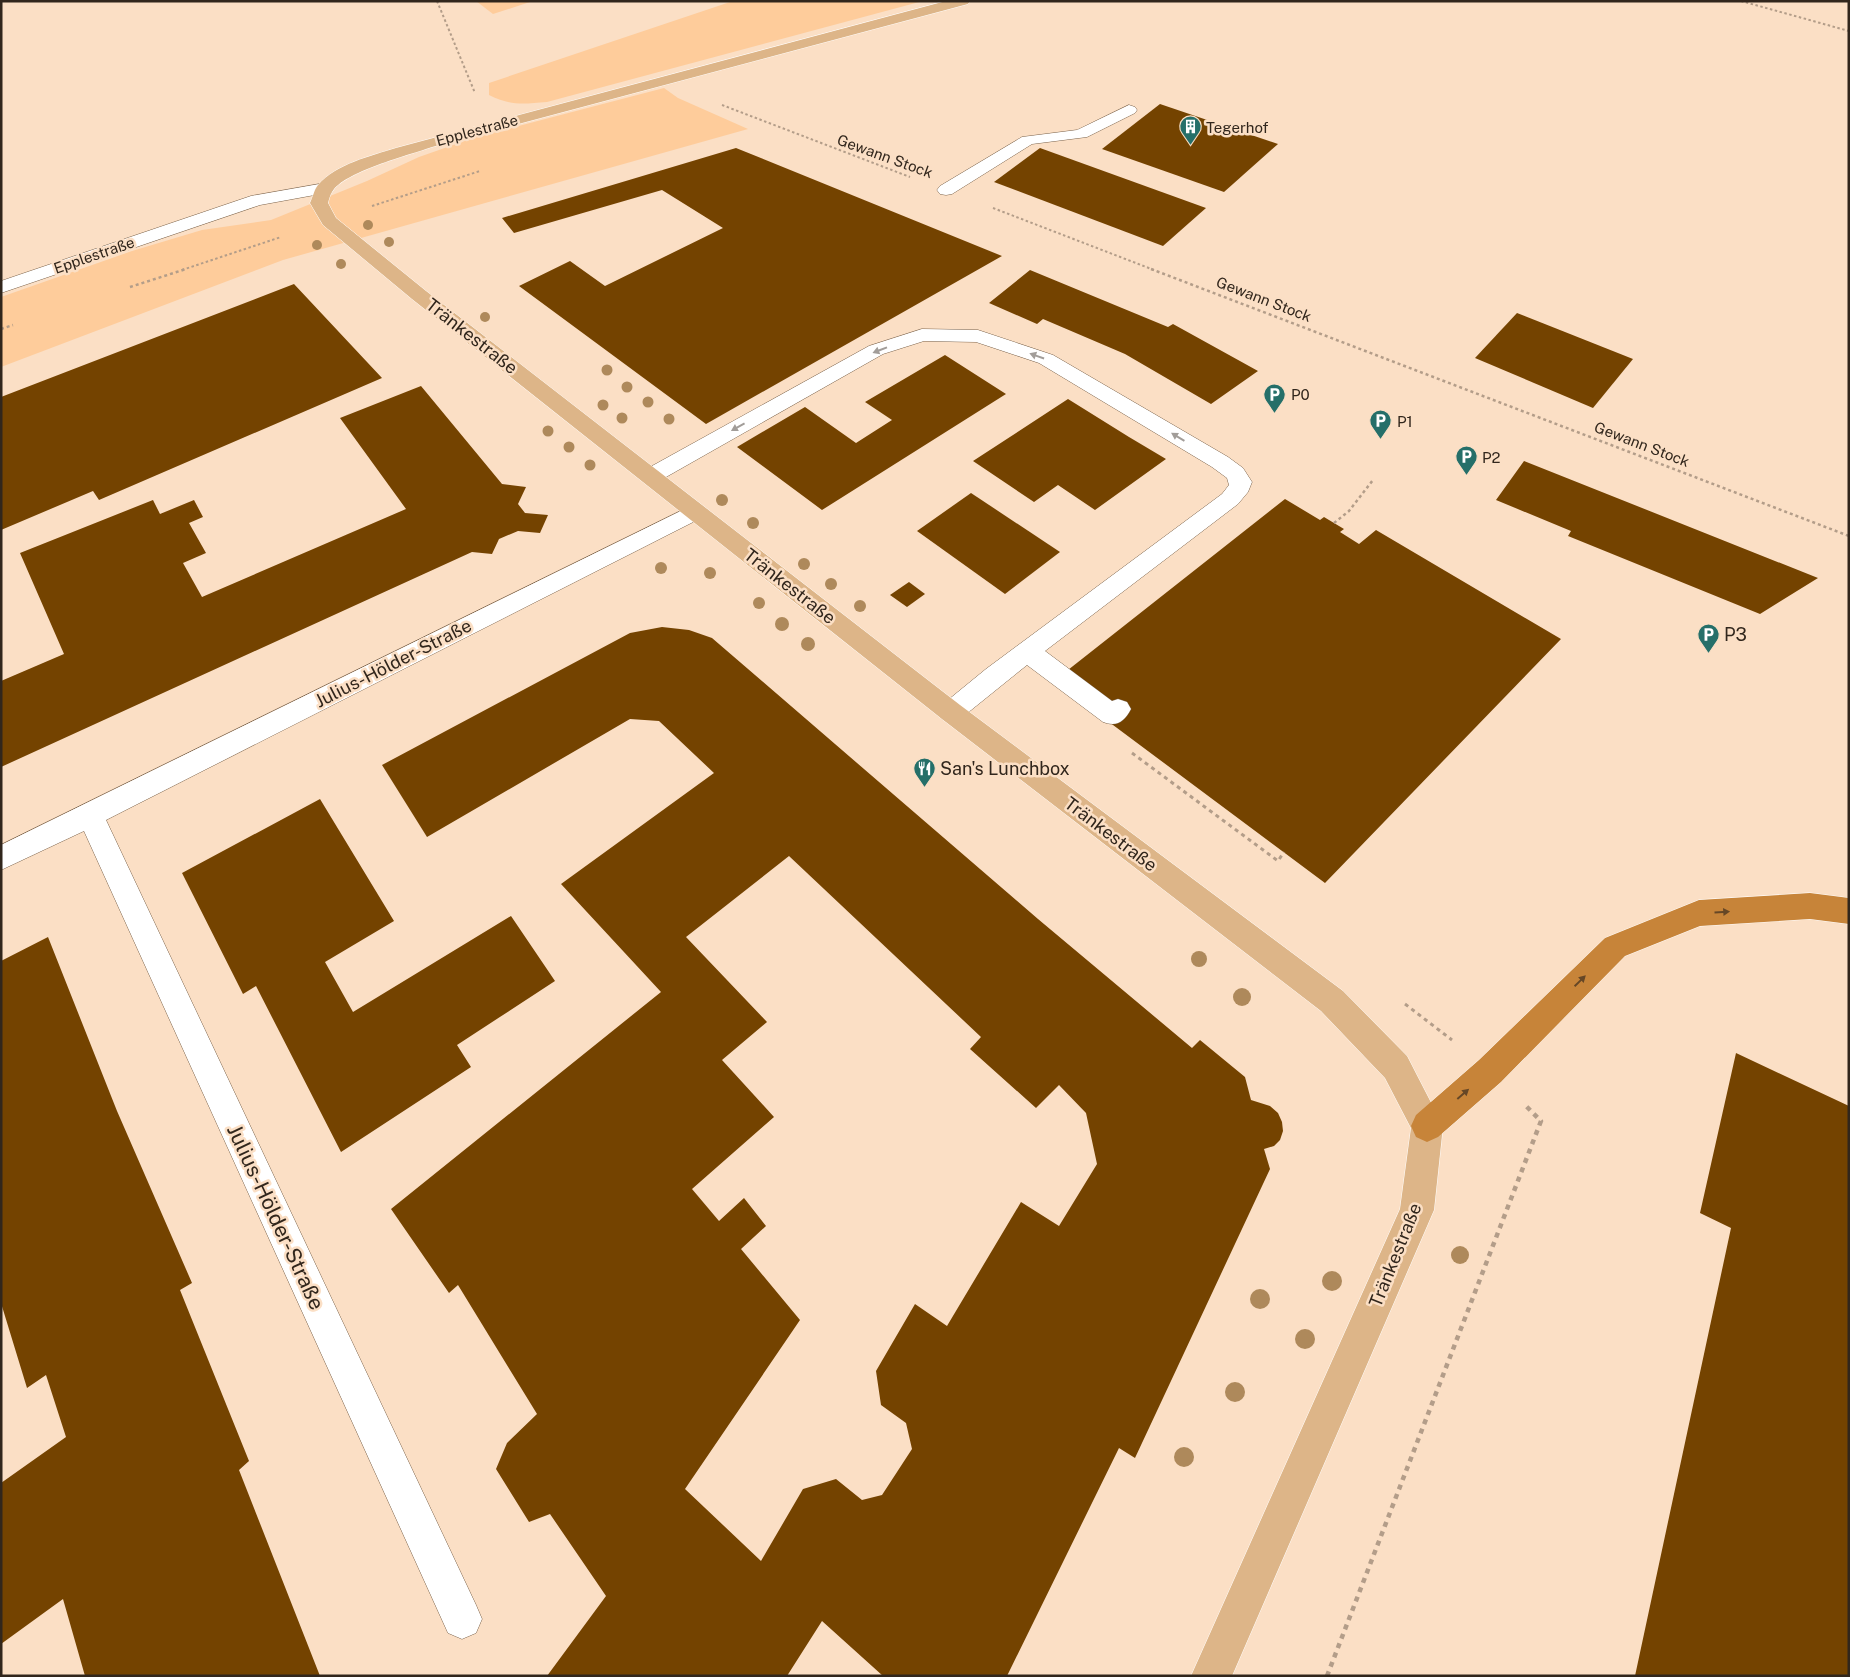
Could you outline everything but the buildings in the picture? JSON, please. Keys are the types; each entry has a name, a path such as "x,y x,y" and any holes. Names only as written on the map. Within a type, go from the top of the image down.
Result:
{"highway":[{"path":"1427,1126 1490,1071 1615,947 1699,913 1810,906 1849,911"}],"main road":[{"name":"Epplestraße","path":"325,188 341,176 377,160 426,144 963,1"},
{"name":"Tränkestraße","path":"325,188 319,203 329,220 341,232 951,712 1332,1001 1396,1067 1427,1126 1417,1210 1210,1676"}],"street":[{"path":"946,190 1028,140 1081,134 1129,110"},
{"name":"Epplestraße","path":"1,287 210,215 266,198 325,188"},
{"path":"651,476 876,350 922,335 978,336 1046,359 1220,462 1235,473 1241,482 1240,487 1230,499 951,712"},
{"name":"Julius-Hölder-Straße","path":"1,858 695,512"},
{"path":"1028,652 1112,715 1118,709"},
{"name":"Julius-Hölder-Straße","path":"90,815 462,1619"}],"path":[{"path":"437,1 489,126"},
{"path":"1742,1 1849,31"},
{"name":"Gewann Stock","path":"674,78 685,88 700,96 812,141 946,190 1849,536"},
{"path":"1334,523 1348,511 1373,480"},
{"path":"1228,824 1278,861 1284,852"},
{"path":"1327,1676 1542,1121 1490,1071 1397,998"}],"shaded area":[{"path":"476,1 533,1 493,14"},
{"path":"733,1 923,1 547,102 517,103 504,101 489,95 489,83"},
{"path":"664,88 678,98 748,129 283,260 1,367 1,297 132,251 202,230 271,220 367,181 419,157 476,137"}],"place":[{"name":"Tegerhof","path":"1190,146"},
{"name":"P0","path":"1275,413"},
{"name":"P1","path":"1381,440"},
{"name":"P2","path":"1466,476"},
{"name":"P3","path":"1708,653"},
{"name":"San's Lunchbox","path":"924,787"}]}
